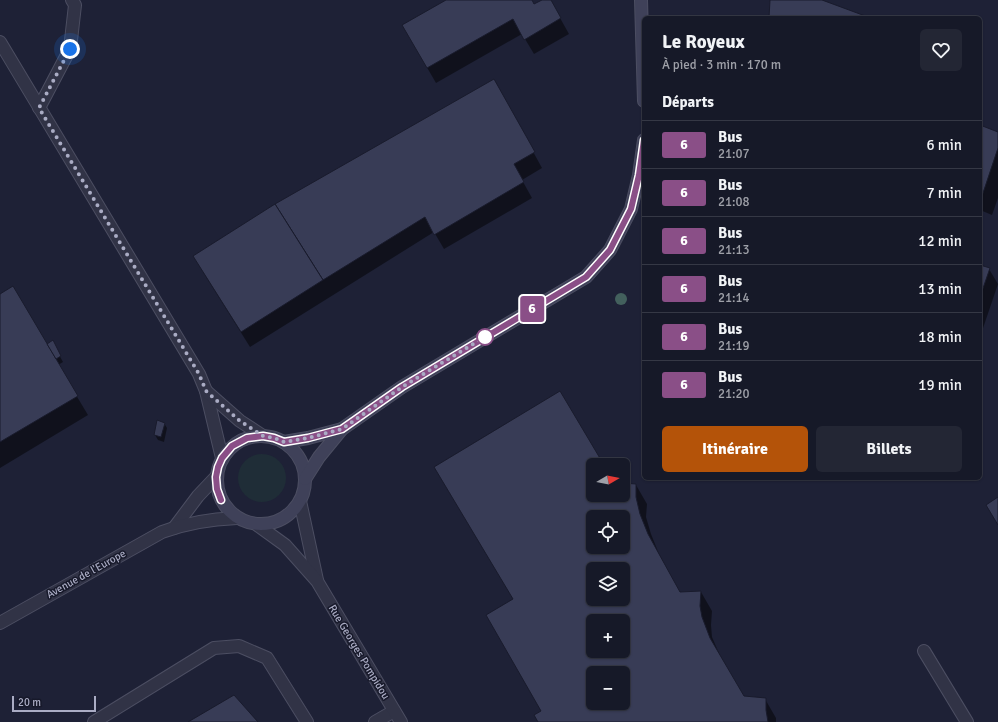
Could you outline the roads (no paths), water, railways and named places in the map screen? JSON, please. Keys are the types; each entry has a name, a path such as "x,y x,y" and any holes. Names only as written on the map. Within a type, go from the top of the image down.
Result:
{"street":[{"path":"39,108 70,49 75,5 72,0"},
{"path":"641,0 642,34"},
{"path":"0,42 199,374 206,391 222,458"},
{"path":"305,479 319,457 342,429 402,387 586,277 610,250 631,209 642,154"},
{"path":"206,391 240,421 263,436"},
{"path":"284,442 308,438 342,429"},
{"path":"263,436 284,442 295,452 302,465 305,479 304,491 300,501 294,510 277,522 256,524 237,518 228,510 221,500 217,489 216,477 222,458 232,446 247,438 263,436"},
{"path":"174,528 198,496 216,477"},
{"path":"300,501 317,581"},
{"name":"Avenue de l'Europe","path":"0,623 162,532 214,519 237,518"},
{"path":"256,524 284,545 317,581"},
{"name":"Rue Georges Pompidou","path":"317,581 401,722"},
{"path":"94,722 214,648 239,646 267,658 307,722"},
{"path":"924,651 967,722"},
{"path":"375,722 394,711"}]}
